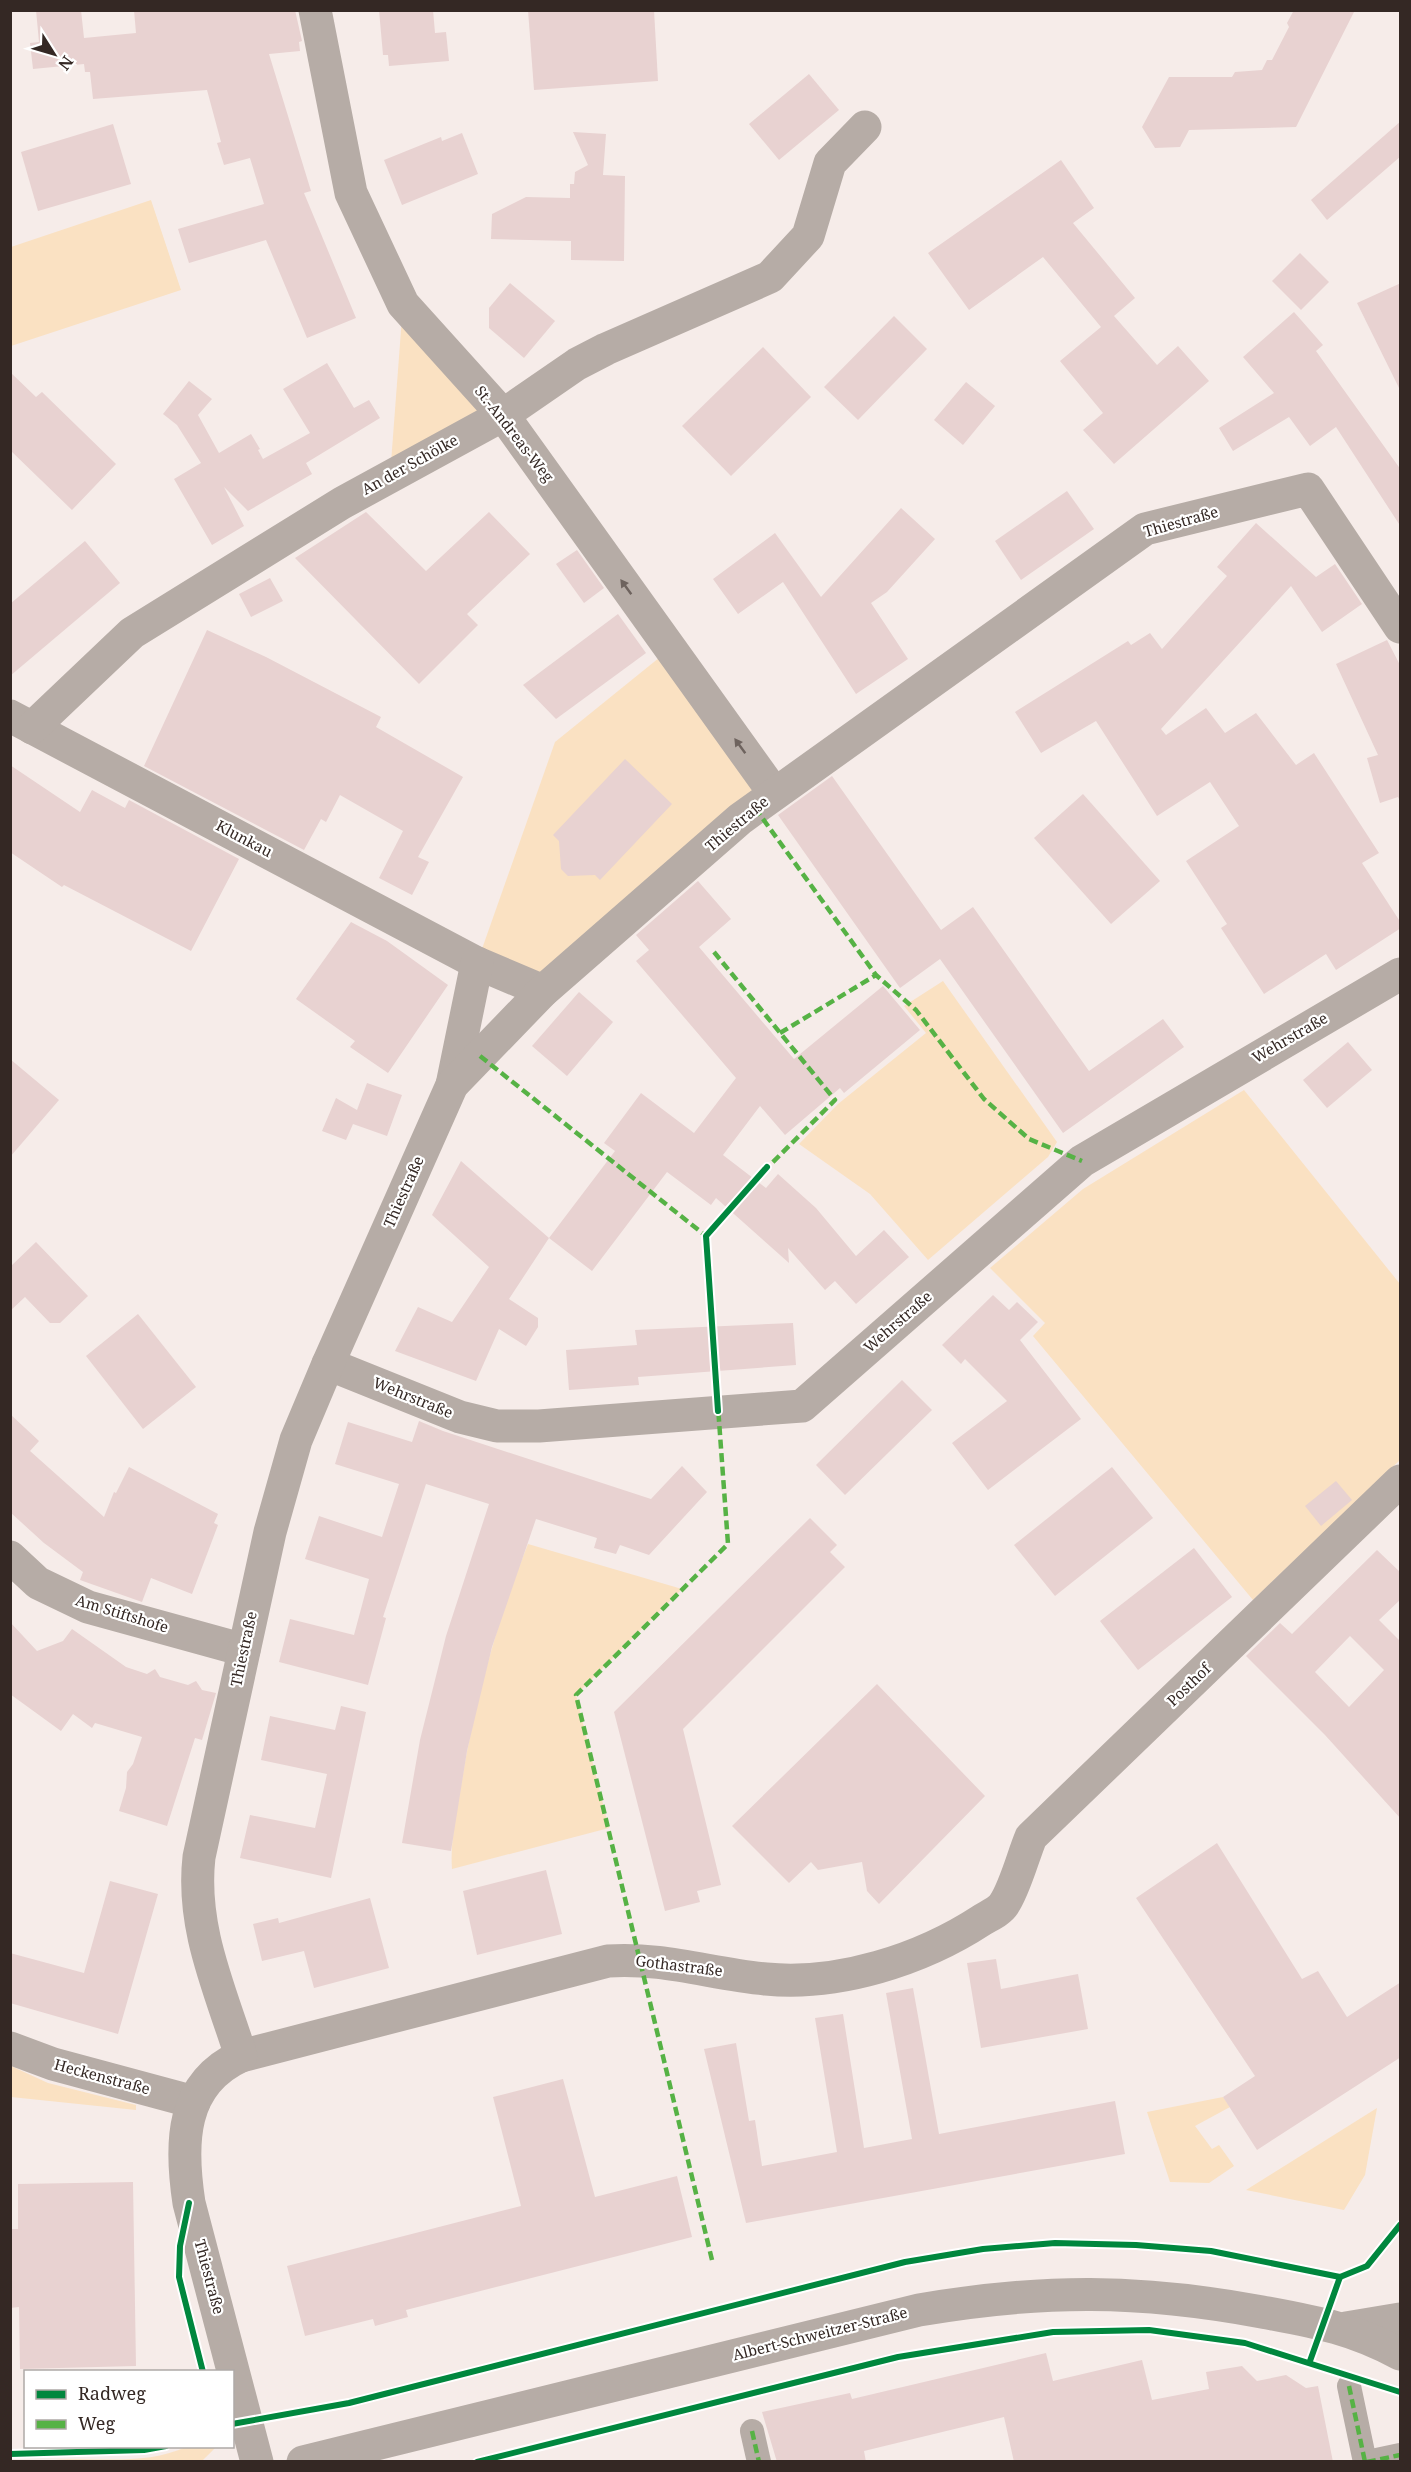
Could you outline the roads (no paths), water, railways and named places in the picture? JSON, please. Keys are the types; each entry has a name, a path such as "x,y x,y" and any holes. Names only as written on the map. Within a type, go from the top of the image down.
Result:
{"street":[{"name":"St.-Andreas-Weg","path":"315,10 351,193 403,304 503,415 774,793"},
{"name":"An der Schölke","path":"21,722 132,633 342,503 503,415 577,364 770,277 808,236 830,163 865,127"},
{"name":"Thiestraße","path":"233,2370 189,2203 183,2168 183,2143 194,2102 211,2076 224,2064 241,2056 201,1929 196,1895 199,1857 270,1532 296,1440 452,1085 543,990 774,793 1145,529 1308,489 1401,627"},
{"name":"Klunkau","path":"21,722 477,963 543,990"},
{"path":"452,1085 477,963"},
{"name":"Wehrstraße","path":"328,1364 460,1417 497,1426 539,1426 802,1406 1082,1161 1401,974"},
{"name":"Posthof","path":"1003,1906 1031,1837 1401,1481"},
{"name":"Am Stiftshofe","path":"10,1557 38,1582 88,1607 244,1650"},
{"name":"Gothastraße","path":"241,2056 608,1961 665,1962 764,1979 795,1981 852,1973 896,1960 939,1943 971,1927 1003,1906"},
{"name":"Heckenstraße","path":"10,2048 53,2064 194,2102"},
{"name":"Albert-Schweitzer-Straße","path":"303,2462 767,2349 875,2320 975,2300 1076,2293 1148,2295 1234,2307 1346,2328 1401,2354"},
{"name":"Albert-Schweitzer-Straße","path":"1346,2328 1401,2319"},
{"name":"Thiestraße","path":"234,2374 257,2462"},
{"path":"1349,2386 1366,2462 1401,2455"},
{"path":"752,2431 759,2462"}]}
